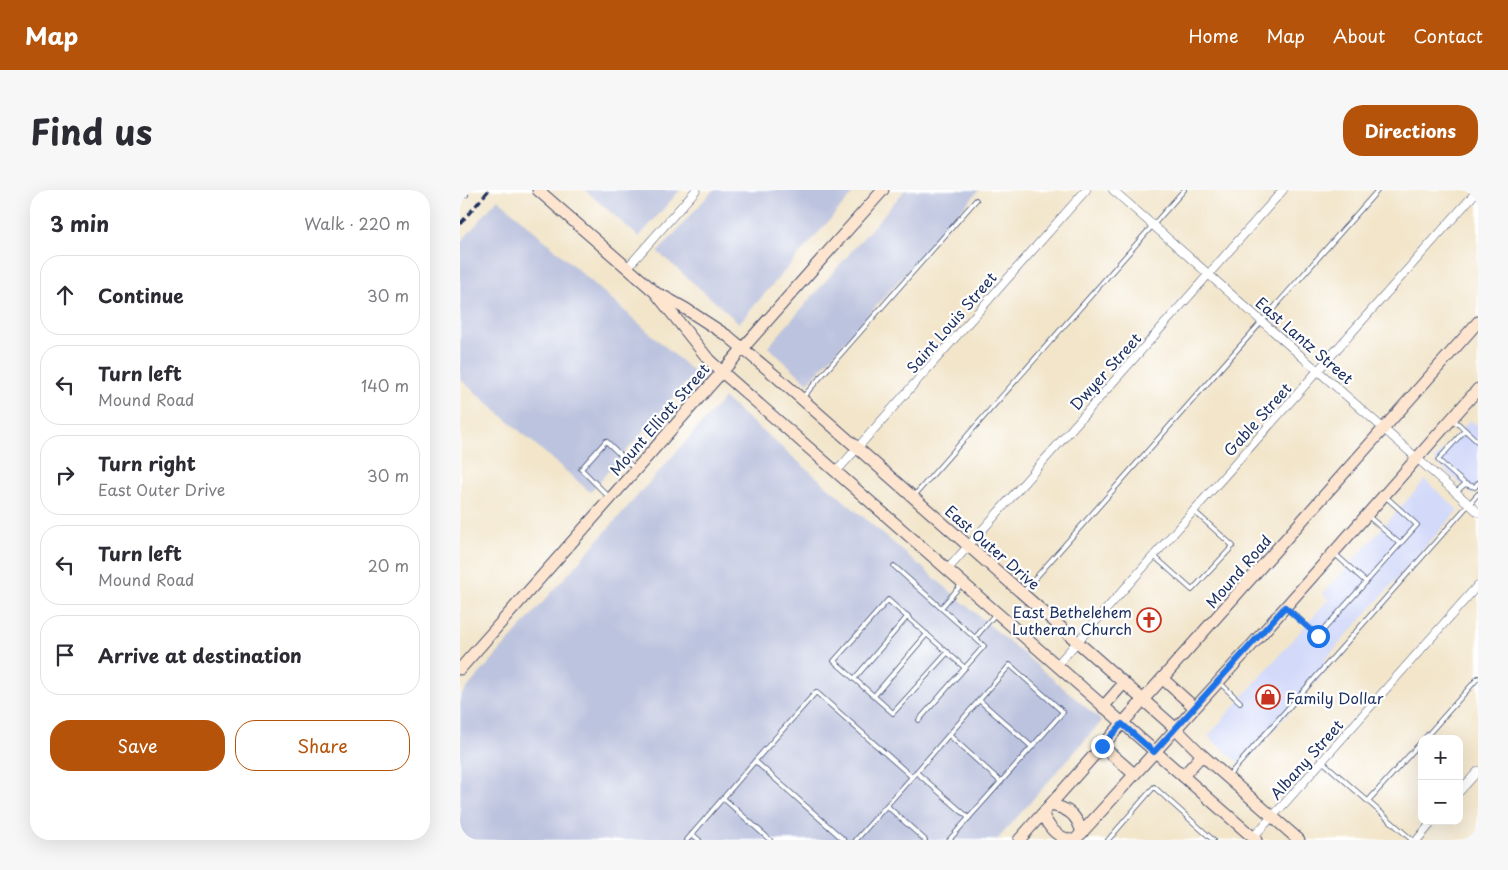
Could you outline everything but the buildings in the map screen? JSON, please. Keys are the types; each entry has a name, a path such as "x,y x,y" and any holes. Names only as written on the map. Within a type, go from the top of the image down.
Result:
{"main road":[{"name":"East Outer Drive","path":"538,190 655,292 709,360 1253,839"},
{"name":"Mount Elliott Street","path":"460,670 636,470 721,370 883,190"},
{"name":"East Outer Drive","path":"655,292 686,309 742,348 801,398 1176,728 1202,754 1299,840"},
{"name":"Mound Road","path":"1019,840 1478,322"},
{"path":"1082,838 1134,774 1478,389"},
{"path":"1163,679 1194,708"},
{"path":"1103,707 1124,683"},
{"path":"1102,746 1134,774"},
{"path":"1183,776 1202,754"},
{"path":"1070,840 1060,836 1049,827 1046,809 1062,807 1071,814 1078,822 1082,838"}],"street":[{"path":"628,268 696,190"},
{"name":"Saint Louis Street","path":"836,472 1086,190"},
{"name":"East Lantz Street","path":"1113,190 1478,512"},
{"name":"Dwyer Street","path":"947,570 1283,190"},
{"name":"Gable Street","path":"1056,666 1478,190"},
{"name":"Albany Street","path":"1253,839 1478,585"},
{"path":"1463,788 1478,771"},
{"path":"1417,840 1430,825"}],"lane":[{"path":"461,190 466,195"},
{"path":"913,497 1184,190"},
{"path":"1022,593 1378,190"},
{"path":"801,398 976,200"},
{"path":"1452,418 1478,442"},
{"path":"1465,430 1438,460 1465,484 1474,487 1478,483"},
{"path":"601,436 636,470"},
{"path":"580,469 606,441"},
{"path":"576,465 611,498"},
{"path":"1456,492 1465,484"},
{"path":"1227,776 1478,494"},
{"path":"1285,607 1318,636 1417,525 1384,495"},
{"path":"1154,556 1192,590 1233,546 1194,511"},
{"path":"1367,514 1400,544"},
{"path":"1333,552 1366,582"},
{"path":"894,566 984,646 919,720"},
{"path":"941,608 962,583"},
{"path":"948,652 893,714 834,661 888,600 908,616 948,652 965,668"},
{"path":"975,638 996,613"},
{"path":"854,679 908,616"},
{"path":"874,696 928,634"},
{"path":"856,840 1010,665 1063,712 949,840"},
{"path":"1427,735 1478,678"},
{"path":"1218,682 1240,702"},
{"path":"687,840 816,692 912,777"},
{"path":"979,700 1032,747"},
{"path":"1266,725 1270,729"},
{"path":"949,735 1001,782"},
{"path":"1368,801 1418,746"},
{"path":"755,761 844,840"},
{"path":"1322,761 1412,840"},
{"path":"916,772 969,818"},
{"path":"1108,840 1154,787 1213,840"},
{"path":"723,798 770,840"},
{"path":"886,806 925,840"},
{"path":"692,834 699,840"}],"shaded area":[{"path":"585,190 680,190 639,237"},
{"path":"713,190 856,190 739,323 658,252"},
{"path":"905,190 979,190 808,383 768,347"},
{"path":"498,199 695,373 590,492 460,379 460,243"},
{"path":"724,398 1102,721 997,840 460,840 460,696"},
{"path":"1470,420 1478,426 1478,489 1473,495 1434,460"},
{"path":"1425,480 1458,510 1324,661 1329,667 1242,766 1208,736 1328,600 1323,594"}],"railway":[{"path":"460,224 489,190"}],"place":[{"name":"East Bethelehem Lutheran Church","path":"1149,620"},
{"name":"Family Dollar","path":"1268,697"}],"route":[{"path":"1102,746 1122,724 1154,752 1285,607 1318,636"}]}
